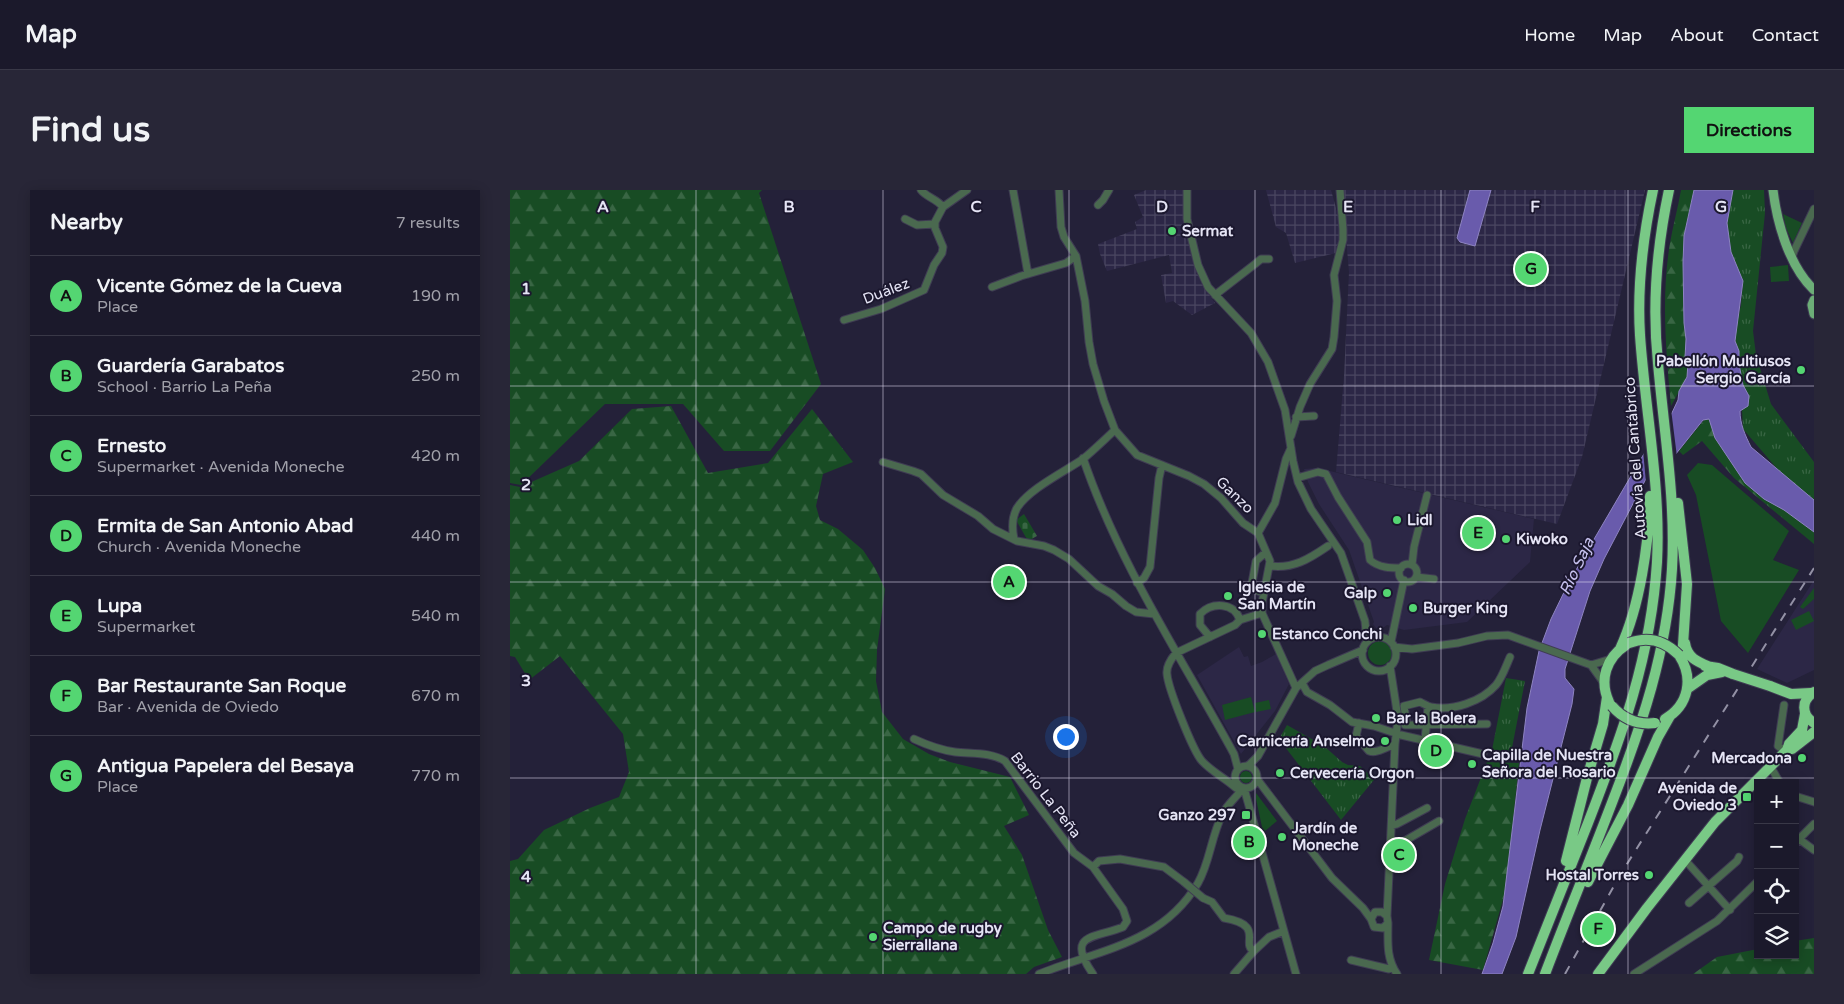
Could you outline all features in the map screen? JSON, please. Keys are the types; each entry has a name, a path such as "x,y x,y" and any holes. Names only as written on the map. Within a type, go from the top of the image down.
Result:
{"highway":[{"name":"Autovía del Cantábrico","path":"1527,974 1610,765 1635,692 1646,644 1654,593 1653,523 1655,480 1640,335 1640,309 1644,245 1653,190"},
{"name":"Autovía del Cantábrico","path":"1546,974 1633,748 1660,657 1669,598 1675,502 1657,362 1656,304 1660,241 1669,190"},
{"path":"1675,502 1687,584 1686,648 1692,658 1710,667"},
{"path":"1625,646 1653,523"},
{"path":"1546,974 1586,885 1628,805 1670,716 1681,704 1687,689 1687,675 1681,659 1687,584"},
{"path":"1670,716 1644,724 1629,720 1620,714 1610,702 1604,683 1606,668 1611,659 1625,646 1641,640 1654,640 1665,644 1681,659 1791,694 1813,693"},
{"path":"1687,689 1710,674 1733,674"},
{"path":"1598,974 1685,860 1729,808 1786,751 1789,744 1802,730 1806,699 1813,693"},
{"path":"1791,694 1808,718 1814,723"},
{"path":"1527,974 1571,844 1587,778 1610,702"},
{"path":"1786,751 1792,750 1814,732"}],"main road":[{"path":"1773,190 1779,225 1792,257 1812,288 1814,300 1812,310 1814,314"}],"street":[{"path":"921,190 937,200 943,207"},
{"path":"905,219 917,225 935,224 943,207 966,190"},
{"path":"1013,190 1028,274"},
{"path":"992,287 1066,263 1076,256 1064,237 1061,227 1059,190"},
{"path":"1098,205 1109,190"},
{"path":"1187,190 1186,219 1194,251 1202,276 1215,295 1255,264 1269,259"},
{"name":"Ganzo","path":"1290,439 1297,414 1310,384 1332,350 1337,301 1334,274 1344,229 1340,190"},
{"path":"1792,257 1813,214"},
{"name":"Duález","path":"844,320 881,309 924,290 944,247 935,224"},
{"name":"Ganzo","path":"1076,256 1085,300 1089,342 1099,386 1114,430 1137,455 1204,484 1221,498 1243,523 1258,533 1275,503 1286,459 1291,448"},
{"name":"Ganzo","path":"1215,295 1251,333 1272,373 1285,410 1297,478 1307,501 1338,548 1364,621 1367,642"},
{"path":"1285,410 1314,416"},
{"path":"1014,539 1013,520 1016,510 1021,503 1047,481 1084,458 1114,430"},
{"path":"1084,458 1108,524 1137,583 1234,754 1246,767 1248,802 1296,974"},
{"path":"883,462 920,474 944,495 978,516 993,528 1014,539 1054,550 1069,559 1098,586 1112,594 1126,606 1136,612 1154,614"},
{"path":"1137,583 1144,578 1150,567 1162,465"},
{"path":"1297,478 1318,472 1326,474 1338,497 1367,542 1370,560 1376,565 1433,579"},
{"path":"1396,655 1393,644 1393,625 1427,495"},
{"path":"1258,533 1270,561 1262,613 1268,631 1292,677 1302,683 1307,692 1330,705 1352,722 1383,729 1394,740"},
{"path":"1270,566 1285,567 1299,563 1328,546"},
{"path":"1264,593 1255,590 1252,583 1256,561 1266,552"},
{"path":"1210,637 1199,622 1200,614 1206,609 1217,606 1229,608 1236,611 1240,620"},
{"path":"1262,613 1240,620 1235,625 1176,653 1169,661 1167,675 1185,727 1196,753 1214,772 1226,779 1246,786 1264,788 1332,878 1363,908 1375,914 1382,912 1388,920"},
{"name":"Ganzo","path":"1364,621 1370,630 1380,637"},
{"path":"1393,625 1380,637 1367,642 1363,650 1365,662 1371,668 1382,670 1390,666 1396,655 1412,649 1508,635 1591,665 1604,683"},
{"path":"1380,637 1393,644 1412,649"},
{"path":"1251,812 1246,786 1235,778 1256,758 1302,683 1328,664 1345,659 1363,650"},
{"path":"1408,725 1404,706 1420,702 1428,707 1440,708 1471,703 1484,696 1497,684 1510,657"},
{"path":"1345,659 1365,662"},
{"path":"1591,665 1611,659"},
{"path":"1390,666 1398,724 1394,740 1388,902 1387,941 1390,970"},
{"path":"1382,670 1393,685"},
{"path":"1292,677 1302,683"},
{"path":"1784,705 1778,746 1786,751"},
{"path":"1425,740 1428,707"},
{"path":"1358,723 1356,736 1369,751 1376,752 1388,746 1394,740 1425,740 1483,754"},
{"path":"1383,729 1398,724 1487,724"},
{"name":"Barrio La Peña","path":"914,739 952,752 1000,758 1014,772 1074,853 1093,867 1123,909 1127,921 1123,927 1088,938 1083,944 1084,958"},
{"path":"1770,766 1778,779"},
{"path":"1039,974 1126,944 1160,925 1179,908 1198,884 1210,856 1221,817 1232,800 1246,786"},
{"path":"1799,797 1814,802"},
{"path":"1232,800 1248,802"},
{"path":"1392,825 1427,808"},
{"path":"1391,845 1396,846 1439,821"},
{"path":"1799,839 1814,824"},
{"path":"1799,842 1814,850"},
{"path":"1689,903 1737,861 1738,857"},
{"path":"1093,867 1099,861 1120,859 1164,867 1203,898 1212,902 1224,918 1245,924 1250,930 1249,946 1254,951"},
{"path":"1685,860 1730,910"},
{"path":"1634,974 1712,925 1730,910 1754,885"},
{"path":"1375,914 1384,908 1388,902"},
{"path":"1375,914 1374,927 1378,929 1387,941"},
{"path":"1378,929 1382,928 1388,920"},
{"path":"1234,974 1269,937 1284,931"},
{"path":"1084,958 1094,974"},
{"path":"1351,960 1390,970 1397,974"}],"shaded area":[{"path":"1146,190 1184,190 1185,220 1193,262 1201,283 1215,303 1192,315 1173,301 1166,303 1161,275 1172,273 1169,255 1107,271 1100,254 1098,244 1137,229 1135,222 1143,217 1134,195"},
{"path":"1266,190 1331,190 1341,226 1341,238 1336,253 1295,263 1286,233 1276,227"},
{"path":"1342,190 1645,190 1582,457 1557,524 1336,472 1344,376 1349,272"},
{"path":"1470,190 1491,190 1475,246 1460,242 1457,238"},
{"path":"1694,190 1733,190 1727,223 1731,252 1743,281 1735,341 1739,351 1739,364 1743,385 1749,396 1748,406 1740,411 1742,425 1751,447 1814,500 1814,532 1784,510 1764,499 1745,483 1715,438 1709,419 1703,420 1675,455 1648,475 1604,559 1590,591 1565,669 1565,678 1574,689 1572,704 1540,830 1516,937 1502,974 1482,974 1503,906 1527,708 1539,651 1551,619 1569,582 1645,452 1670,417 1678,400 1679,391 1687,377 1688,363 1685,358 1686,339 1684,323 1684,236"},
{"path":"1317,468 1534,519 1530,562 1467,622 1404,630 1387,625 1383,628 1376,628 1373,624 1374,622 1349,550 1319,504 1308,482 1304,469"},
{"path":"1814,580 1814,670 1787,683 1757,669"},
{"path":"1239,647 1244,657 1248,656 1251,666 1276,654 1289,684 1275,711 1241,754 1197,675"}],"green space":[{"path":"510,190 762,190 759,193 821,384 770,451 724,451 683,404 605,404 521,485 510,483"},
{"path":"1681,190 1694,190 1684,236 1683,264 1685,358 1689,370 1671,406 1665,304 1667,263"},
{"path":"1733,190 1764,190 1765,213 1753,331 1756,355 1771,404 1814,462 1814,500 1780,472 1743,429 1739,351 1735,341 1735,332 1741,305 1743,281 1731,252 1727,223"},
{"path":"1783,214 1802,223 1793,243 1786,228"},
{"path":"1788,265 1789,281 1771,282 1770,267"},
{"path":"671,406 708,473 768,463 812,409 853,462 823,474 816,506 820,520 838,529 863,550 875,568 885,589 877,650 876,681 882,712 903,739 929,754 950,762 1010,777 1029,815 1004,826 1022,855 1048,930 1062,957 1034,967 1026,974 510,974 510,861 518,859 544,830 590,808 619,797 629,772 623,734 560,656 529,680 515,657 510,656 510,485 520,487 579,461 632,409"},
{"path":"1709,419 1715,438 1731,459 1814,531 1814,544 1734,478 1702,441 1683,455 1679,451 1704,420"},
{"path":"1698,463 1712,465 1789,531 1773,560 1799,570 1748,653 1721,621 1696,495 1687,475"},
{"path":"1024,514 1037,536 1028,541 1016,520"},
{"path":"1814,588 1814,599 1803,609 1800,607"},
{"path":"1809,611 1814,621 1796,630 1791,620"},
{"path":"1380,641 1385,642 1391,648 1391,658 1385,664 1380,665 1375,664 1369,658 1368,653 1369,648 1375,642"},
{"path":"1506,678 1525,681 1511,753 1492,750"},
{"path":"1251,697 1255,712 1225,720 1222,705"},
{"path":"1269,700 1271,709 1256,712 1255,703"},
{"path":"1287,725 1324,746 1342,762 1348,765 1360,766 1370,775 1378,775 1341,820 1279,739"},
{"path":"1487,762 1519,763 1506,889 1483,970 1429,960 1445,884 1465,819"},
{"path":"1244,771 1248,771 1252,777 1248,783 1244,783 1240,779 1240,775"},
{"path":"1256,793 1277,821 1265,831 1262,827"},
{"path":"1814,938 1814,974 1693,974 1717,957 1754,950 1754,959 1799,959 1799,940"}],"pier":[{"path":"1671,409 1677,457 1665,469 1650,477 1646,483 1643,450 1664,422"}],"railway":[{"path":"1565,974 1620,875 1814,568"}],"place":[{"name":"Sermat","path":"1172,231"},
{"name":"Antigua Papelera del Besaya","path":"1531,269"},
{"name":"Pabellón Multiusos Sergio García","path":"1801,370"},
{"name":"Lidl","path":"1397,520"},
{"name":"Lupa","path":"1478,533"},
{"name":"Kiwoko","path":"1506,539"},
{"name":"Vicente Gómez de la Cueva","path":"1009,582"},
{"name":"Galp","path":"1387,593"},
{"name":"Iglesia de San Martín","path":"1228,596"},
{"name":"Burger King","path":"1413,608"},
{"name":"Estanco Conchi","path":"1262,634"},
{"name":"Bar la Bolera","path":"1376,718"},
{"name":"Carnicería Anselmo","path":"1385,741"},
{"name":"Ermita de San Antonio Abad","path":"1436,751"},
{"name":"Mercadona","path":"1802,758"},
{"name":"Capilla de Nuestra Señora del Rosario","path":"1472,764"},
{"name":"Cervecería Orgon","path":"1280,773"},
{"name":"Avenida de Oviedo 3","path":"1747,797"},
{"name":"Ganzo 297","path":"1246,815"},
{"name":"Jardín de Moneche","path":"1282,837"},
{"name":"Guardería Garabatos","path":"1249,842"},
{"name":"Ernesto","path":"1399,855"},
{"name":"Hostal Torres","path":"1649,875"},
{"name":"Bar Restaurante San Roque","path":"1598,929"},
{"name":"Campo de rugby Sierrallana","path":"873,937"}],"water label":[{"name":"Río Saja","path":"1576,566"}]}
